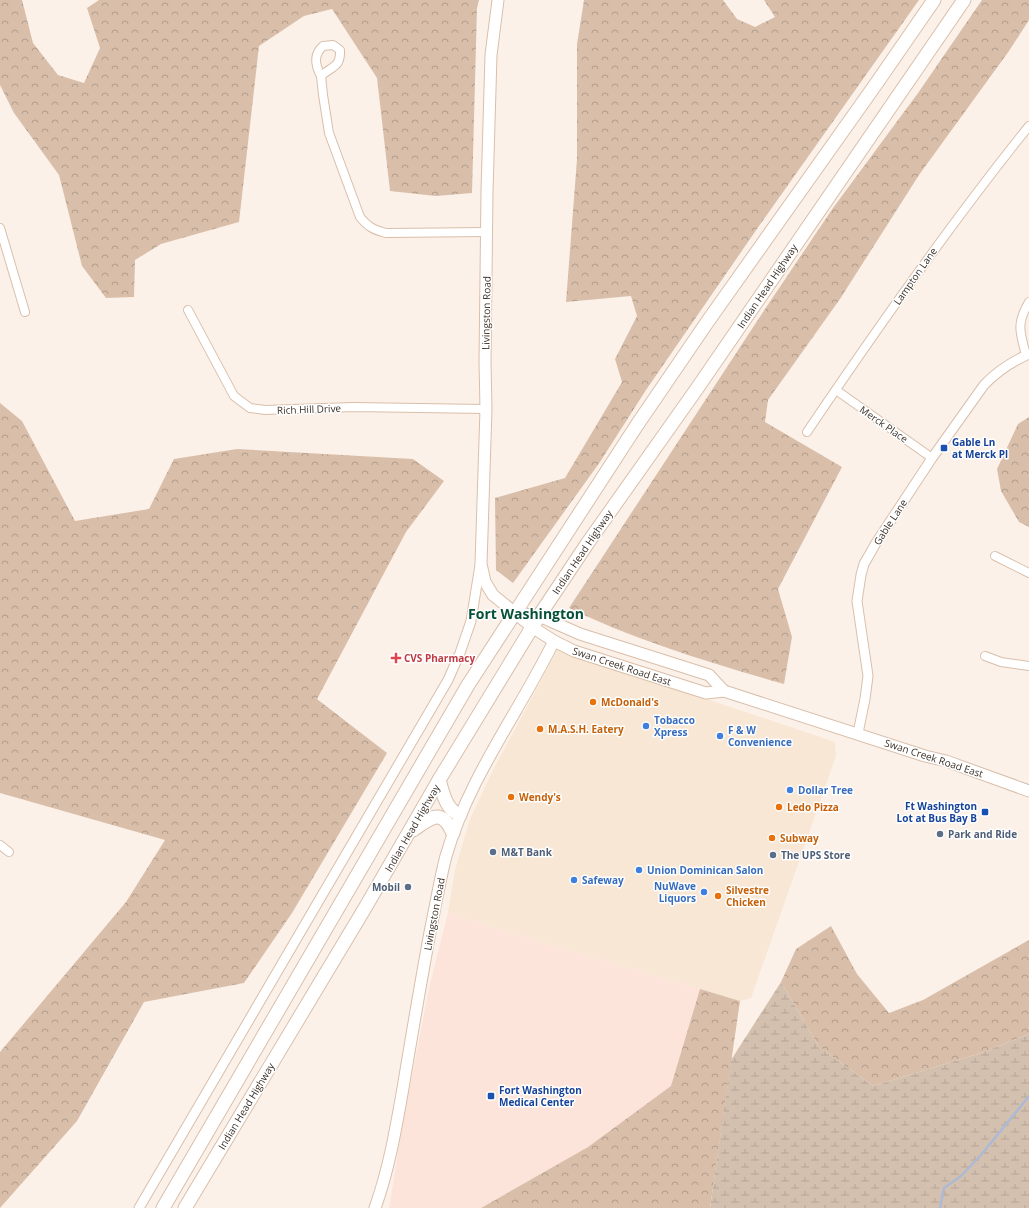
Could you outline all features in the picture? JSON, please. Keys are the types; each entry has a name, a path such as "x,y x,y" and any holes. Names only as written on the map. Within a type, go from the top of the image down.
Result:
{"highway":[{"name":"Indian Head Highway","path":"163,1208 468,685 641,418 708,321 872,91 934,0"},
{"name":"Indian Head Highway","path":"184,1208 535,622 587,544 696,390 964,0"},
{"path":"439,780 450,808 455,813 460,815"},
{"path":"410,832 432,817 438,817 444,819 449,824 453,833"}],"main road":[{"name":"Livingston Road","path":"498,0 491,55 485,362 486,409 480,564 485,582 493,595 516,612"},
{"name":"Swan Creek Road East","path":"516,612 535,622 580,634 709,675 724,691"},
{"name":"Swan Creek Road East","path":"535,622 554,641 574,651 706,693 724,691 858,733 925,756 946,761 1029,791"},
{"name":"Livingston Road","path":"375,1208 382,1186 394,1135 430,935 446,858 453,833 476,779 554,641"}],"street":[{"path":"321,76 329,133 360,217 367,225 375,231 386,233 487,232"},
{"name":"Lampton Lane","path":"807,432 927,259 1029,126"},
{"path":"0,228 25,312"},
{"path":"1028,355 1020,328 1020,322 1029,302"},
{"name":"Rich Hill Drive","path":"188,310 234,396 250,408 265,410 353,408 486,409"},
{"name":"Gable Lane","path":"858,733 868,676 858,611 858,589 864,564 876,543 932,458 984,385 1000,370 1015,360 1028,355"},
{"name":"Merck Place","path":"836,390 932,458"},
{"path":"995,556 1029,573"},
{"path":"139,1208 448,680 460,653 471,621 480,564"},
{"path":"985,656 1001,662 1029,666"},
{"path":"0,846 9,852"}],"shaded area":[{"path":"558,649 835,742 836,756 751,998 740,1001 488,926 448,912 455,870 470,819 492,772"},
{"path":"448,912 488,926 700,989 672,1086 588,1147 481,1208 389,1208 401,1133 429,988"}],"green space":[{"path":"0,0 22,0 33,43 58,75 84,83 100,48 87,8 99,0 479,0 477,8 472,193 436,196 390,191 377,78 332,9 304,16 259,46 239,222 161,244 135,260 134,297 106,298 82,266 59,175 14,113 0,85"},
{"path":"584,0 723,0 737,19 755,27 775,17 764,0 919,0 759,226 646,390 600,462 513,583 496,570 495,498 565,478 622,382 615,359 637,316 631,296 566,302 577,159 577,44"},
{"path":"982,0 1029,0 1029,20 1009,51 919,175 840,299 768,400 765,422 842,467 778,589 792,637 784,684 648,641 569,608 833,208 918,93"},
{"path":"0,403 22,421 75,521 149,509 174,459 237,449 413,459 444,481 406,532 317,699 387,753 292,913 244,983 144,1002 77,1121 0,1208 0,1052 126,902 165,840 0,793"},
{"path":"1029,417 1029,527 1019,522 1001,491 997,469 1018,424"},
{"path":"831,926 857,974 889,1013 923,1000 1029,940 1029,1034 981,1053 873,1086 819,1047 781,982 796,949"},
{"path":"781,982 819,1047 873,1086 981,1053 1029,1034 1029,1208 710,1208 731,1060"},
{"path":"700,989 740,1001 710,1208 481,1208 588,1147 671,1086"}],"waterway":[{"path":"940,1208 944,1188 961,1176 981,1155 1029,1096"}],"place":[{"name":"Gable Ln at Merck Pl","path":"944,448"},
{"name":"CVS Pharmacy","path":"396,658"},
{"name":"McDonald's","path":"593,702"},
{"name":"Tobacco Xpress","path":"646,726"},
{"name":"M.A.S.H. Eatery","path":"540,729"},
{"name":"F & W Convenience","path":"720,736"},
{"name":"Dollar Tree","path":"790,790"},
{"name":"Wendy's","path":"511,797"},
{"name":"Ledo Pizza","path":"779,807"},
{"name":"Ft Washington Lot at Bus Bay B","path":"985,812"},
{"name":"Park and Ride","path":"940,834"},
{"name":"Subway","path":"772,838"},
{"name":"M&T Bank","path":"493,852"},
{"name":"The UPS Store","path":"773,855"},
{"name":"Union Dominican Salon","path":"639,870"},
{"name":"Safeway","path":"574,880"},
{"name":"Mobil","path":"408,887"},
{"name":"NuWave Liquors","path":"704,892"},
{"name":"Silvestre Chicken","path":"718,896"},
{"name":"Fort Washington Medical Center","path":"491,1096"}],"district":[{"name":"Fort Washington","path":"526,614"}]}
